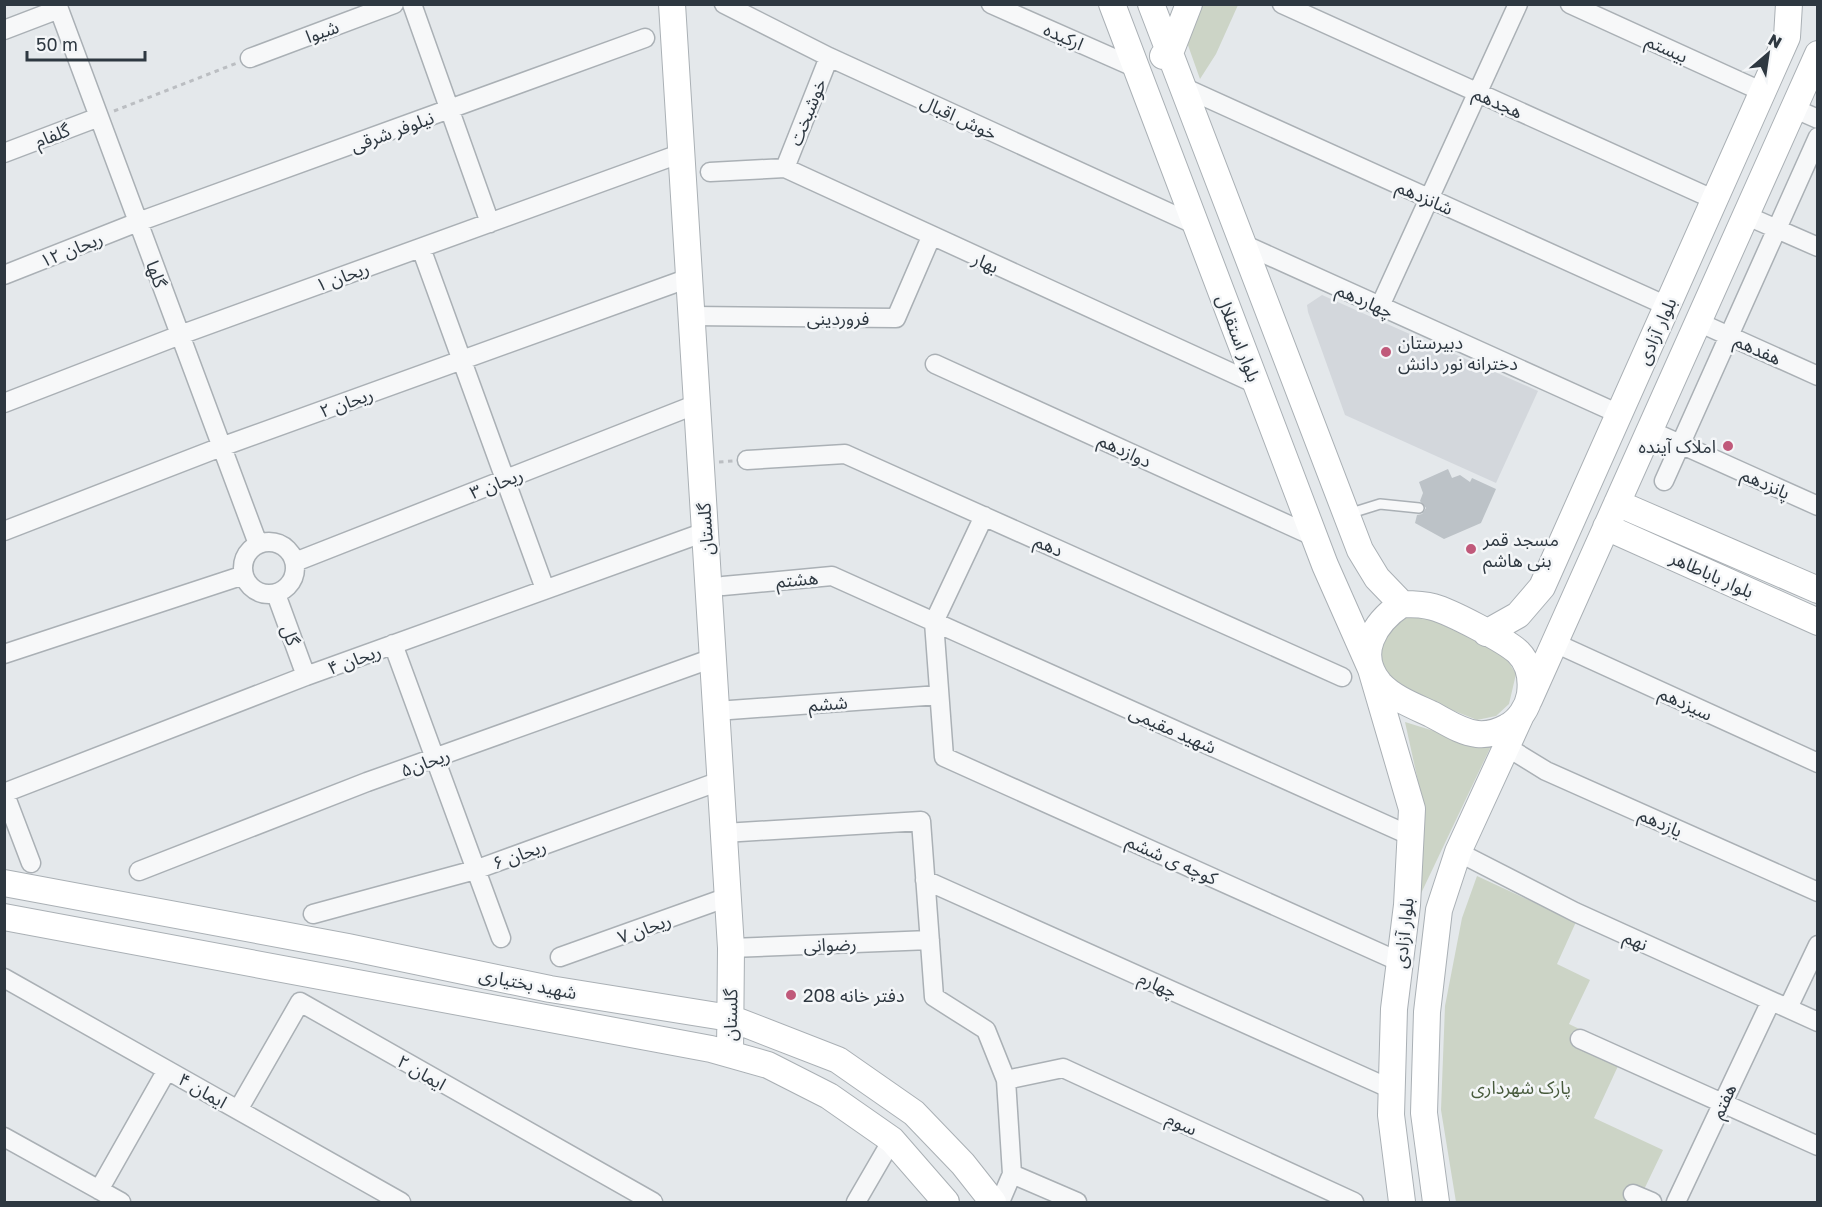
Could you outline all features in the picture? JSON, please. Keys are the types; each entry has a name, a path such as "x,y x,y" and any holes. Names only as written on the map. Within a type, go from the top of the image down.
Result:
{"main road":[{"name":"گلستان","path":"672,4 731,948 730,1054"},
{"name":"بلوار استقلال","path":"1112,4 1315,537 1371,669"},
{"name":"بلوار استقلال","path":"1151,4 1359,550 1377,578 1402,604"},
{"path":"1136,68 1170,53 1189,4"},
{"name":"بلوار آزادی","path":"1486,633 1518,615 1542,587 1787,37 1789,4"},
{"name":"بلوار آزادی","path":"1436,1203 1424,1113 1427,1012 1440,910 1458,852 1525,708 1818,54"},
{"name":"بلوار باباطاهر","path":"1617,503 1818,590"},
{"name":"بلوار باباطاهر","path":"1606,527 1818,622"},
{"path":"1402,604 1436,607 1486,633 1519,653 1527,667 1531,684 1525,708 1509,726 1494,733 1477,734 1461,730 1391,694 1379,683 1371,669 1368,654 1371,638 1378,623 1402,604"},
{"name":"بلوار آزادی","path":"1371,669 1412,809 1407,905 1394,1009 1391,1089 1391,1115 1402,1203"},
{"name":"شهید بختیاری","path":"4,883 348,947 550,989 730,1018 838,1060 914,1113 963,1164 993,1203"},
{"path":"97,933 100,900"},
{"name":"شهید بختیاری","path":"4,917 730,1054 768,1065 828,1096 892,1140 946,1203"}],"street":[{"name":"شیوا","path":"250,57 394,4"},
{"path":"412,4 490,223"},
{"name":"خوش اقبال","path":"724,4 829,57 1196,225"},
{"name":"ارکیده","path":"991,4 1136,68"},
{"name":"هجدهم","path":"1282,4 1715,200"},
{"path":"1380,306 1518,4"},
{"name":"بیستم","path":"1570,4 1763,92"},
{"path":"4,30 58,7"},
{"name":"گلها","path":"58,7 258,544"},
{"name":"نیلوفر شرقی","path":"138,222 645,38"},
{"name":"خوشبخت","path":"785,168 829,57"},
{"name":"شانزدهم","path":"1183,87 1667,306"},
{"path":"1793,108 1818,119"},
{"name":"گلفام","path":"4,153 99,117"},
{"path":"1664,481 1818,137"},
{"name":"ریحان ۱","path":"4,403 180,335 682,153"},
{"name":"بهار","path":"710,172 785,168 931,237 1256,384"},
{"path":"1745,215 1818,247"},
{"name":"ریحان ۱۲","path":"4,275 138,222"},
{"name":"فروردینی","path":"692,315 896,318 931,237"},
{"name":"چهاردهم","path":"1243,244 1619,414"},
{"path":"421,248 545,589"},
{"name":"ریحان ۲","path":"4,531 221,447 690,278"},
{"name":"هفدهم","path":"1698,322 1818,376"},
{"name":"دوازدهم","path":"935,364 1315,537"},
{"name":"ریحان ۳","path":"295,562 697,404"},
{"name":"پانزدهم","path":"1650,430 1818,506"},
{"name":"دهم","path":"747,460 845,454 1342,677"},
{"path":"939,695 934,622 984,516"},
{"name":"ریحان ۴","path":"5,792 306,676 705,532"},
{"path":"273,542 281,544 295,562 296,570 290,585 276,594 253,589 244,575 243,568 247,554 258,544 273,542"},
{"path":"4,654 244,575"},
{"name":"هشتم","path":"723,586 832,576 934,622"},
{"name":"گل","path":"276,594 306,676"},
{"name":"شهید مقیمی","path":"934,622 1411,836"},
{"name":"سیزدهم","path":"1554,643 1818,763"},
{"path":"393,644 501,938"},
{"name":"ریحان۵","path":"139,871 434,758 713,658"},
{"name":"ششم","path":"716,711 939,695"},
{"name":"کوچه ی ششم","path":"939,695 944,757 1400,962"},
{"name":"یازدهم","path":"1507,747 1546,771 1818,892"},
{"name":"ریحان ۶","path":"313,914 475,870 720,781"},
{"path":"5,792 31,863"},
{"path":"723,833 921,821 934,997 986,1030 1006,1080 1012,1174 1000,1203"},
{"name":"نهم","path":"1458,852 1575,912 1818,1022"},
{"name":"چهارم","path":"926,880 1391,1089"},
{"name":"ریحان ۷","path":"560,957 728,897"},
{"name":"رضوانی","path":"731,948 930,940"},
{"path":"1788,1008 1818,945"},
{"name":"ایمان ۴","path":"4,978 401,1203"},
{"name":"هفتم","path":"1676,1203 1771,1001"},
{"name":"ایمان ۲","path":"238,1110 300,1002 653,1203"},
{"path":"1580,1039 1818,1146"},
{"name":"سوم","path":"1006,1080 1064,1068 1354,1203"},
{"path":"99,1190 167,1070"},
{"path":"4,1137 121,1203"},
{"path":"856,1203 892,1140"},
{"path":"1012,1174 1077,1203"},
{"path":"1634,1194 1652,1203"}],"lane":[{"path":"1346,515 1380,504 1419,508"}],"path":[{"path":"99,117 250,57"},
{"path":"701,463 747,460"}],"shaded area":[{"name":"دبیرستان دخترانه نور دانش","path":"1322,295 1538,391 1496,483 1345,415 1308,312 1307,305"}],"green space":[{"path":"1198,5 1238,5 1216,54 1200,79 1184,34"},
{"path":"1409,613 1432,617 1503,653 1516,674 1509,704 1496,716 1477,720 1422,698 1397,683 1384,669 1379,647 1390,628"},
{"path":"1405,722 1447,735 1492,744 1416,904 1425,813"},
{"name":"پارک شهرداری","path":"1477,876 1576,922 1557,964 1590,980 1569,1024 1625,1051 1594,1118 1663,1150 1638,1202 1456,1202 1441,1110 1445,1006 1462,918"}],"building":[{"name":"مسجد قمر بنی هاشم","path":"1448,469 1452,478 1460,475 1470,482 1472,478 1496,489 1481,523 1444,539 1415,523 1417,515 1422,514 1426,508 1420,501 1423,493 1419,482"}],"place":[{"name":"دبیرستان دخترانه نور دانش","path":"1386,352"},
{"name":"املاک آینده","path":"1728,446"},
{"name":"مسجد قمر بنی هاشم","path":"1471,549"},
{"name":"دفتر خانه 208","path":"791,995"}]}
